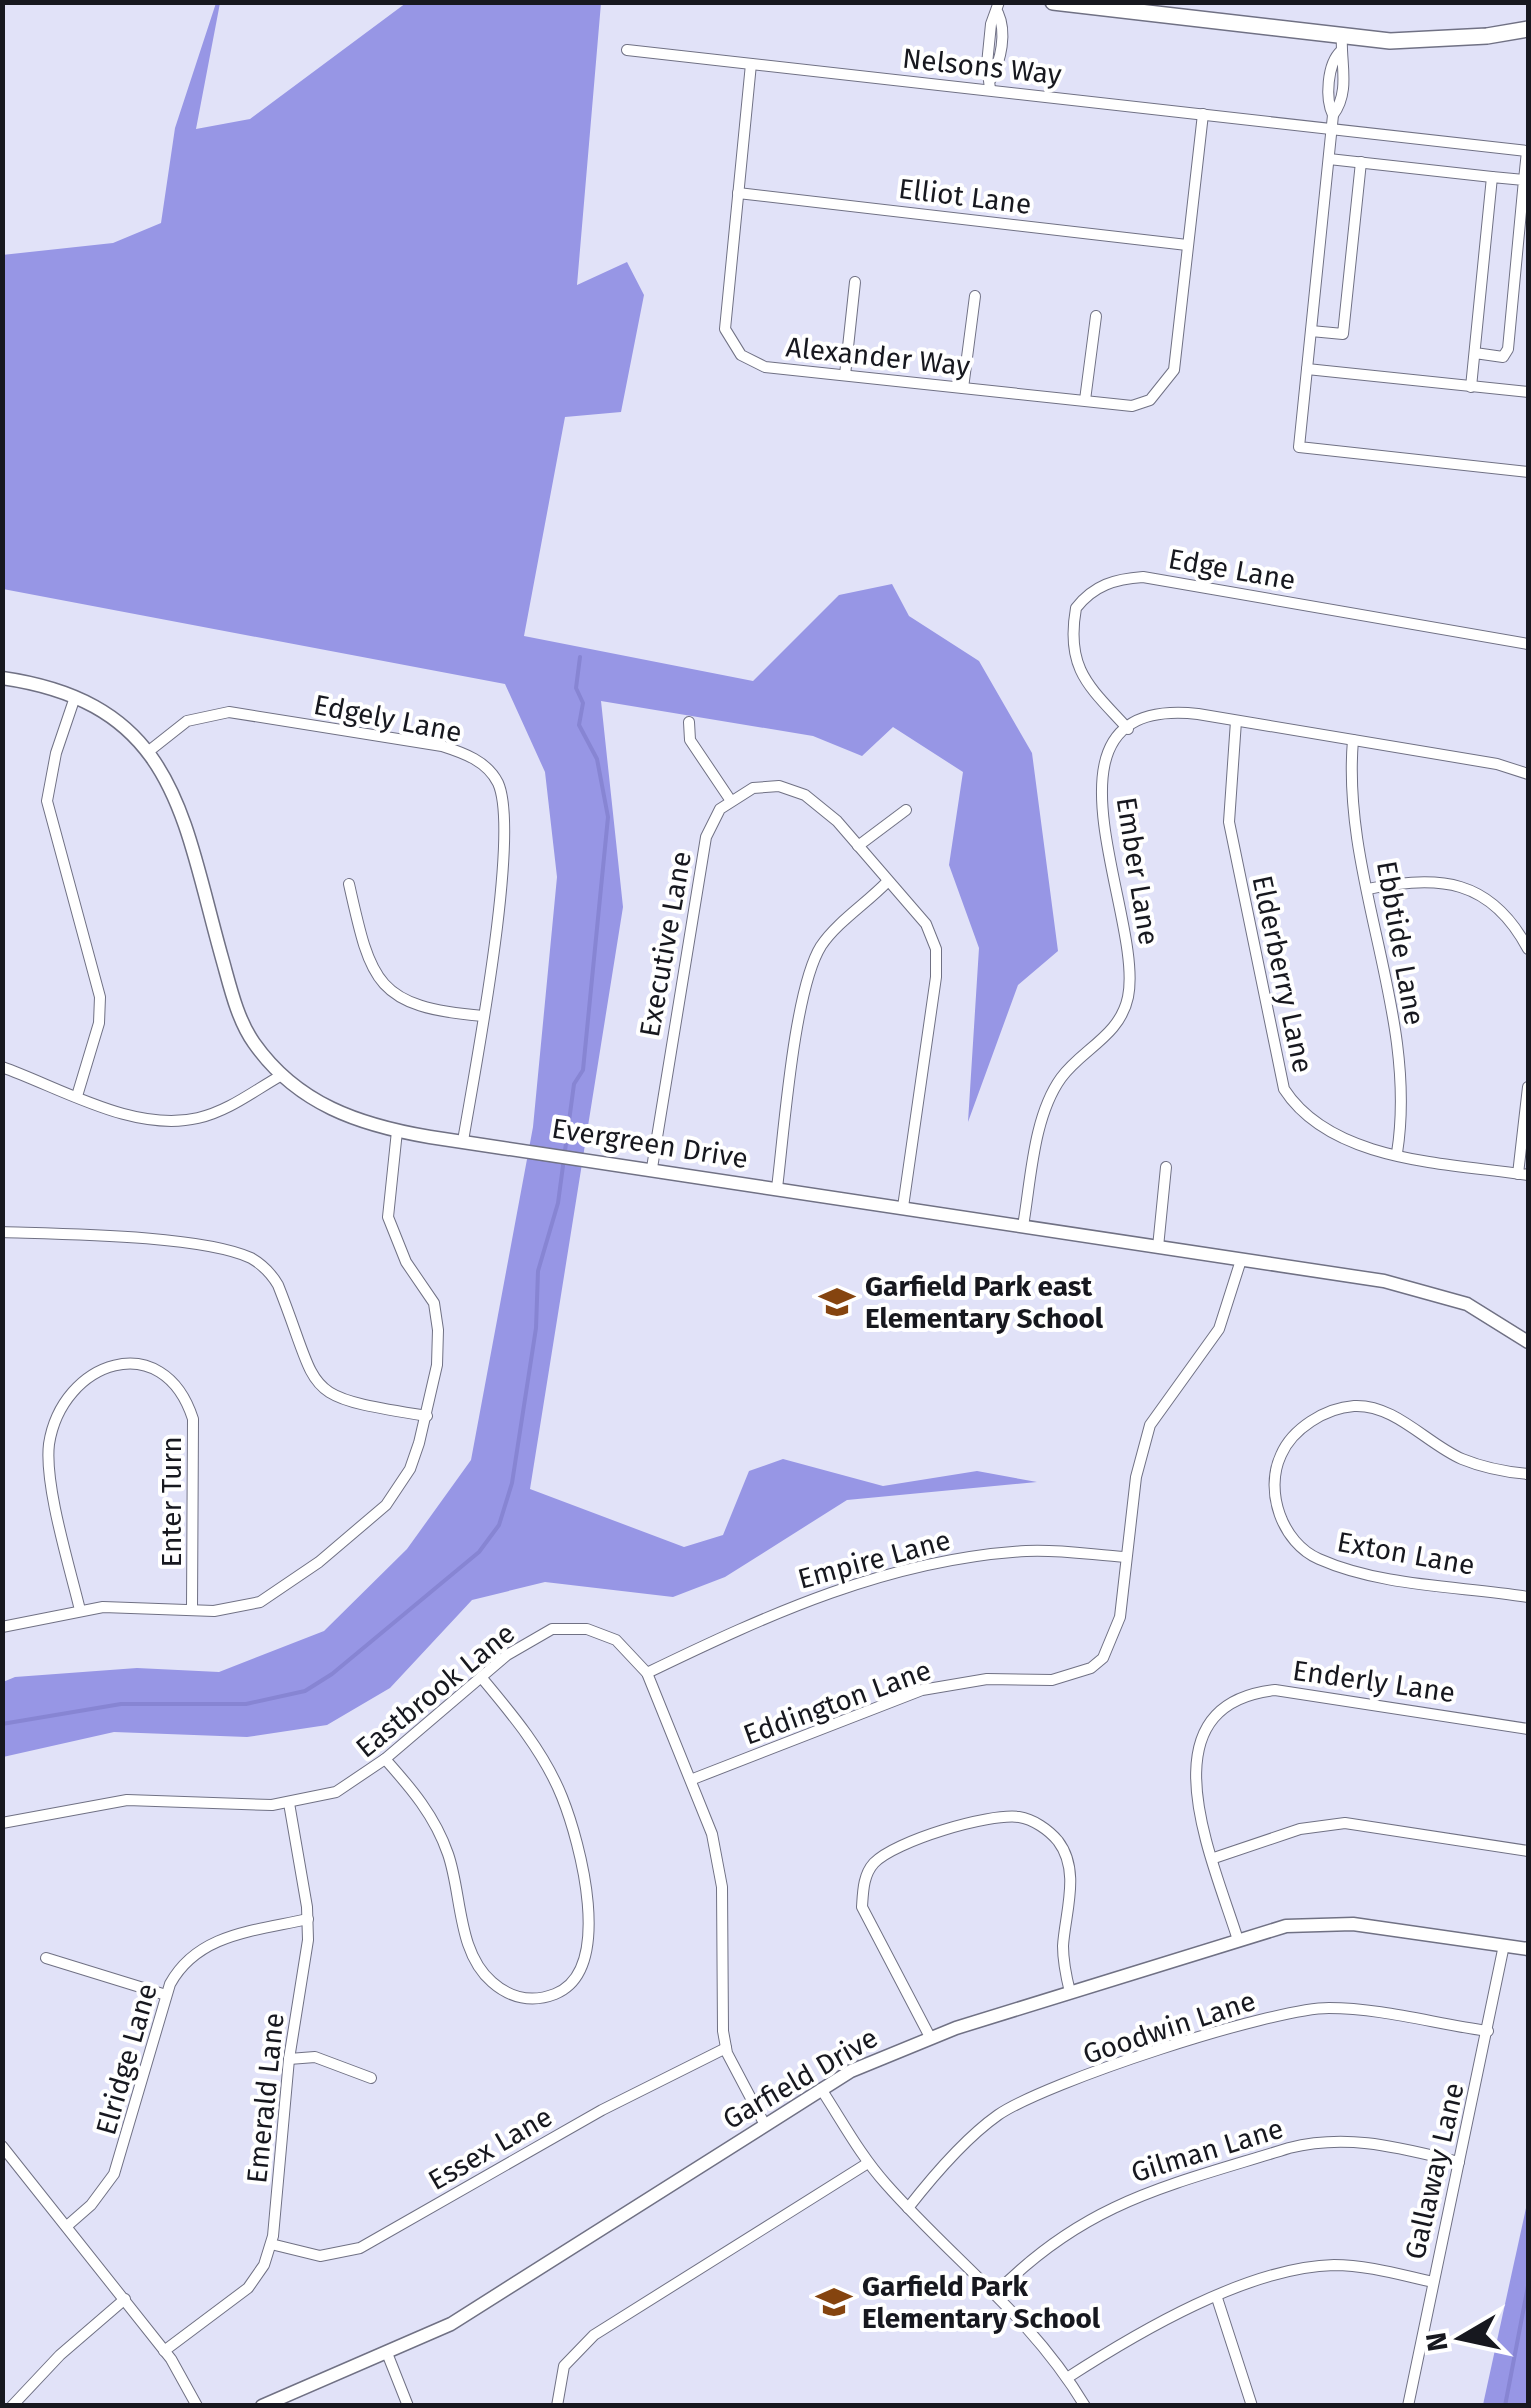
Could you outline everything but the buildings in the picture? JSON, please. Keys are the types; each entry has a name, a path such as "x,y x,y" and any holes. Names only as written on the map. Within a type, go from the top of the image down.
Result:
{"main road":[{"path":"1053,2 1341,43 1440,40 1528,29"}],"street":[{"path":"991,84 987,64 992,24 999,8"},
{"path":"1341,43 1333,58 1328,104 1334,116 1299,447 1528,472"},
{"name":"Nelsons Way","path":"627,50 991,84 1203,114 1527,151 1524,180"},
{"name":"Alexander Way","path":"751,64 724,328 740,355 765,367 1132,406 1150,400 1174,370 1187,244"},
{"path":"1187,244 1203,114"},
{"path":"1329,159 1524,180 1508,350 1502,357 1475,353"},
{"path":"1311,331 1343,334 1360,162"},
{"path":"1471,386 1492,177"},
{"name":"Elliot Lane","path":"738,193 1187,244"},
{"path":"845,375 855,282"},
{"path":"964,388 975,296"},
{"path":"1085,400 1096,316"},
{"path":"1307,369 1528,392"},
{"name":"Edge Lane","path":"1128,730 1084,681 1072,642 1076,608 1087,596 1116,579 1143,577 1528,644"},
{"name":"Evergreen Drive","path":"2,678 76,697 109,714 149,751 180,807 243,1024 282,1076 327,1109 397,1131 1428,1290 1486,1312 1528,1342"},
{"path":"76,697 56,753 48,801 100,996 100,1023 77,1096"},
{"name":"Edgely Lane","path":"149,751 187,721 229,712 426,743 484,765 499,787 505,831 463,1141"},
{"path":"1128,730 1167,713 1354,740 1528,774"},
{"name":"Elderberry Lane","path":"1236,721 1228,822 1278,1078 1291,1101 1322,1130 1362,1147 1523,1174"},
{"path":"689,722 690,740 731,801 753,788 792,790 827,811 926,924 937,963 902,1207"},
{"name":"Ember Lane","path":"1023,1226 1052,1092 1074,1064 1112,1030 1128,1000 1130,968 1102,816 1102,768 1128,730"},
{"name":"Ebbtide Lane","path":"1354,740 1353,792 1400,1059 1402,1111 1397,1153"},
{"name":"Executive Lane","path":"652,1168 702,851 710,824 731,801"},
{"path":"858,846 906,810"},
{"path":"1368,889 1422,880 1464,886 1502,913 1528,950"},
{"path":"777,1188 794,1060 812,967 823,943 887,882"},
{"path":"349,884 370,964 385,988 420,1007 482,1016"},
{"path":"2,1067 137,1117 178,1121 224,1109 282,1076"},
{"path":"1523,1174 1528,1087"},
{"path":"2,1628 80,1610 229,1611 260,1602 361,1528 386,1504 410,1469 427,1416 438,1330 434,1303 406,1262 388,1217 397,1131"},
{"path":"1158,1247 1166,1167"},
{"path":"2,1232 170,1243 248,1257 271,1272 278,1285 314,1382 337,1398 363,1406 427,1416"},
{"name":"Eddington Lane","path":"693,1779 922,1690 987,1679 1052,1680 1091,1668 1114,1639 1139,1459 1150,1426 1219,1329 1241,1260"},
{"name":"Enter Turn","path":"80,1610 50,1471 51,1435 76,1386 100,1368 128,1363 156,1370 168,1379 188,1403 193,1418 192,1609"},
{"name":"Exton Lane","path":"1528,1474 1498,1471 1460,1458 1388,1414 1354,1406 1329,1412 1305,1426 1285,1446 1275,1484 1278,1510 1289,1534 1319,1559 1392,1577 1528,1596"},
{"name":"Empire Lane","path":"647,1673 782,1607 906,1570 1030,1551 1126,1556"},
{"name":"Eastbrook Lane","path":"2,1823 127,1800 289,1803 348,1788 522,1646 552,1630 570,1627 616,1640 647,1673 693,1779 721,1868 726,2048 765,2125"},
{"path":"385,1759 418,1796 443,1842 468,1940 484,1974 503,1990 527,1999 551,1995 572,1983 586,1962 590,1936 562,1796 532,1741 481,1677"},
{"name":"Enderly Lane","path":"1238,1940 1193,1782 1195,1752 1216,1716 1251,1694 1275,1690 1528,1728"},
{"name":"Emerald Lane","path":"164,2350 248,2288 271,2244 289,2059 308,1919 289,1803"},
{"path":"930,2038 862,1907 863,1886 872,1865 890,1851 924,1838 997,1817 1021,1818 1059,1842 1069,1864 1063,1965 1070,1992"},
{"path":"1214,1858 1300,1830 1345,1823 1528,1851"},
{"name":"Elridge Lane","path":"68,2226 100,2196 114,2174 166,1996 185,1960 209,1942 308,1919"},
{"name":"Garfield Drive","path":"262,2406 387,2352 510,2291 870,2060 930,2038 1238,1940 1320,1923 1528,1949"},
{"name":"Gallaway Lane","path":"1408,2406 1504,1946"},
{"path":"46,1958 166,1996"},
{"name":"Goodwin Lane","path":"908,2208 978,2131 1010,2108 1060,2086 1222,2032 1326,2008 1488,2032"},
{"name":"Essex Lane","path":"271,2244 320,2256 360,2248 602,2110 726,2048"},
{"path":"289,2059 314,2057 371,2078"},
{"path":"821,2090 868,2162 908,2208 997,2292 1050,2352 1085,2406"},
{"name":"Gilman Lane","path":"997,2292 1043,2249 1125,2199 1289,2148 1316,2142 1369,2141 1458,2162"},
{"path":"2,2146 164,2350 197,2406"},
{"path":"557,2406 564,2366 594,2335 868,2162"},
{"path":"1067,2378 1162,2320 1286,2273 1328,2266 1433,2282"},
{"path":"1217,2298 1252,2406"},
{"path":"12,2406 60,2355 125,2300"},
{"path":"387,2352 408,2406"}],"shaded area":[{"path":"216,3 220,3 196,129 250,119 406,3 601,3 577,285 627,262 644,295 621,412 565,417 524,636 753,681 839,595 892,584 909,616 979,661 1032,753 1058,951 1018,985 968,1122 979,948 949,865 963,772 893,727 862,756 813,736 601,701 623,907 530,1489 684,1547 723,1535 749,1471 783,1459 883,1486 977,1471 1037,1482 847,1500 725,1577 673,1597 545,1582 472,1600 390,1688 327,1725 247,1737 114,1732 3,1757 3,1682 15,1677 137,1668 219,1672 324,1631 407,1549 471,1460 533,1127 557,877 545,772 505,684 3,589 2,255 113,243 161,223 175,128"},
{"path":"1528,2199 1528,2405 1483,2405 1484,2400"}],"waterway":[{"path":"2,1724 121,1704 246,1704 305,1691 332,1674 479,1552 499,1525 512,1483 536,1328 538,1271 558,1203 574,1084 583,1070 608,817 597,759 579,725 583,703 576,688 580,657"},
{"path":"1505,2406 1528,2286"}],"place":[{"name":"Garfield Park east Elementary School","path":"837,1302"},
{"name":"Garfield Park Elementary School","path":"834,2302"}]}
